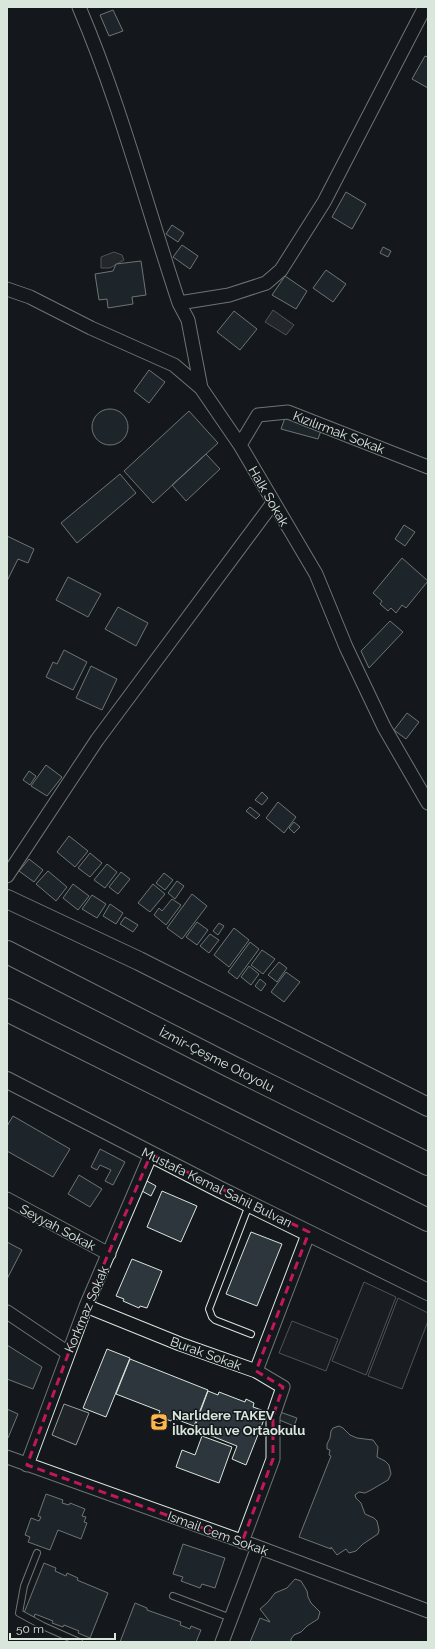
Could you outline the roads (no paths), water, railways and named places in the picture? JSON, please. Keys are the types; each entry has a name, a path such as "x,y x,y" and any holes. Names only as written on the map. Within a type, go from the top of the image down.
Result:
{"highway":[{"name":"İzmir-Çeşme Otoyolu","path":"7,952 232,1067 428,1164"},
{"path":"7,1010 428,1220"}],"main road":[{"path":"7,898 140,961 428,1107"}],"street":[{"path":"79,7 95,45 118,112 179,303 188,320 201,388"},
{"path":"179,303 229,294 266,283 281,270 324,202 425,7"},
{"name":"Halk Sokak","path":"7,289 30,297 91,328 174,365 201,388 240,445 316,574 346,647 381,720 428,803"},
{"name":"Kızılırmak Sokak","path":"240,445 258,415 288,412 428,467"},
{"path":"7,876 97,740 273,503"},
{"name":"Mustafa Kemal Sahil Bulvarı","path":"7,1080 151,1154 428,1292"},
{"name":"Korkmaz Sokak","path":"27,1465 86,1306 151,1154"},
{"name":"Seyyah Sokak","path":"7,1199 109,1254"},
{"name":"Burak Sokak","path":"86,1306 180,1344 256,1371 310,1232"},
{"path":"7,1312 68,1353"},
{"path":"242,1542 273,1458 273,1416 284,1388 256,1371"},
{"name":"Ismail Cem Sokak","path":"7,1457 258,1547 428,1612"},
{"path":"222,1642 258,1547"}],"lane":[{"path":"249,1203 209,1309 215,1320 251,1334"},
{"path":"37,1553 24,1586 19,1614 79,1642"},
{"path":"173,1596 231,1618"}],"place":[{"name":"Narlıdere TAKEV İlkokulu ve Ortaokulu","path":"159,1422"}]}
